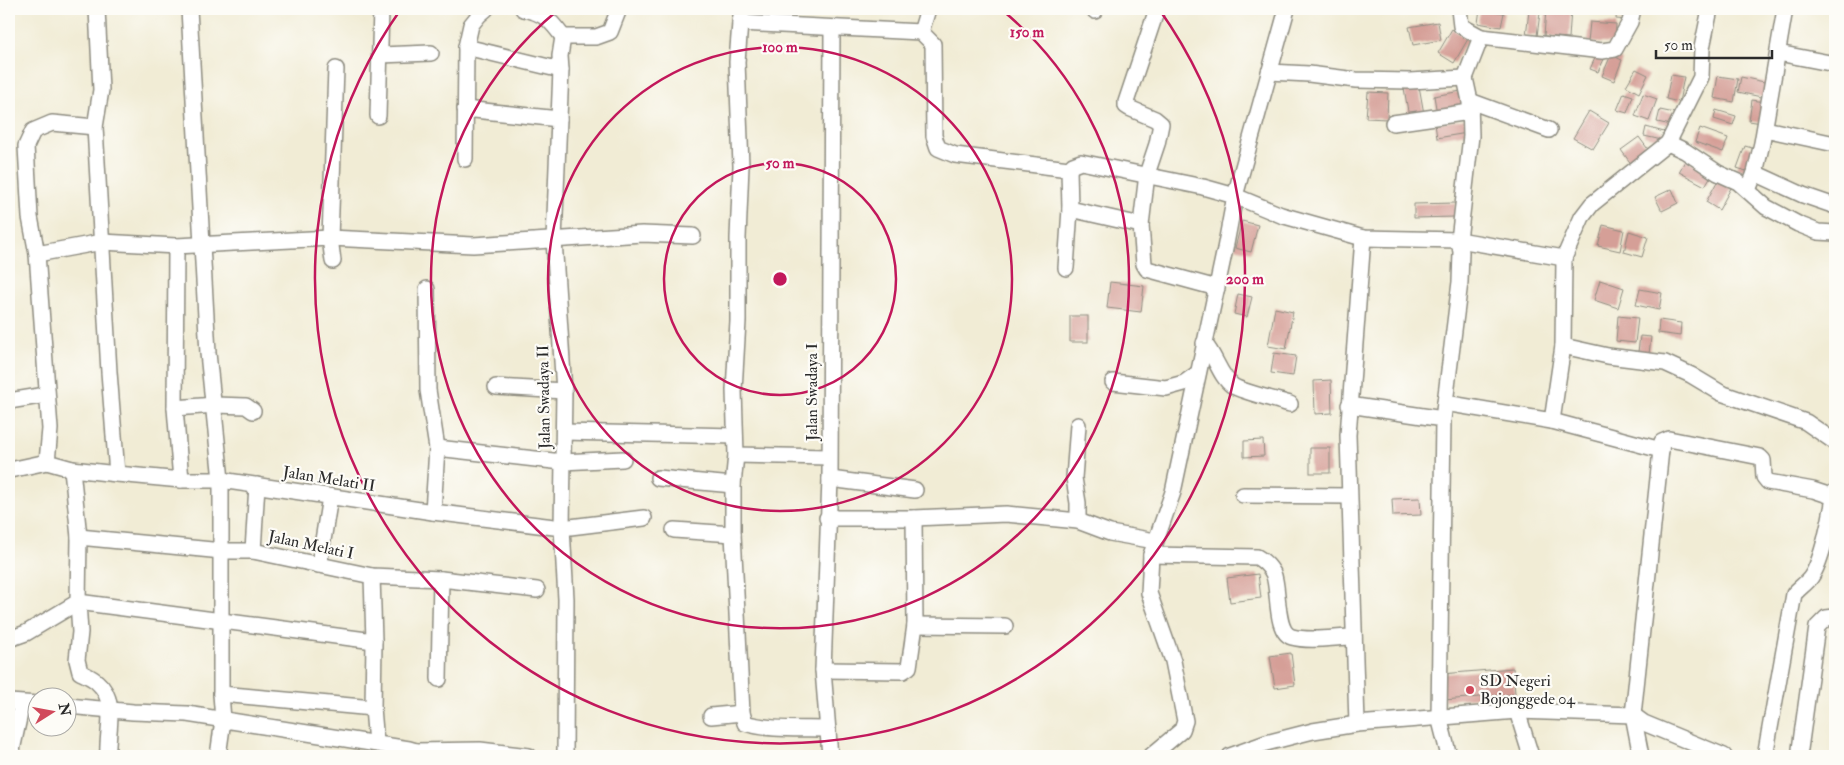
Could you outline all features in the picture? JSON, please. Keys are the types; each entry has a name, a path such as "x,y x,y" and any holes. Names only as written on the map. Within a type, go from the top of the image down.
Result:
{"street":[{"path":"97,9 101,90 95,127 109,372 117,474"},
{"path":"189,9 208,352 215,405 221,480 221,694 223,720 218,756"},
{"path":"378,116 380,9"},
{"path":"465,159 466,47 471,25 486,9"},
{"path":"524,9 536,11 550,20 563,37 596,36 610,32 619,9"},
{"path":"921,32 928,9"},
{"path":"1157,9 1126,102 1126,106 1129,108 1155,119 1161,124 1157,144 1147,174 1141,225 1143,260 1147,269 1217,288"},
{"path":"1151,756 1182,730 1185,721 1173,661 1149,593 1153,548 1173,492 1217,288 1234,196 1287,9"},
{"path":"1459,9 1461,26 1481,37 1602,51 1615,48 1630,22 1633,9"},
{"path":"1552,421 1563,346 1564,258 1582,217 1592,204 1668,143 1701,77 1702,48 1710,9"},
{"path":"1748,190 1755,174 1765,129 1785,9"},
{"path":"828,728 771,728 755,726 745,724 742,713 733,534 741,166 737,62 741,16 832,28 921,32 933,44 934,136 938,148 956,155 1070,169"},
{"name":"Jalan Swadaya I","path":"830,756 823,670 827,518 830,479 832,28"},
{"name":"Jalan Swadaya II","path":"563,37 560,56 554,240 564,391 562,528 566,599 565,756"},
{"path":"1449,756 1439,717 1443,420 1460,282 1461,252 1459,240 1471,136 1470,106 1466,78 1481,37"},
{"path":"466,47 561,70"},
{"path":"380,56 432,53"},
{"path":"1778,53 1835,64"},
{"path":"333,261 330,238 336,70"},
{"path":"1269,72 1309,74 1356,80 1410,81 1466,78"},
{"path":"1393,123 1470,106 1549,130"},
{"path":"465,109 559,119"},
{"path":"48,462 50,429 37,254 30,217 26,146 33,131 52,123 95,127"},
{"path":"1765,129 1835,144"},
{"path":"1668,143 1685,151 1718,173 1738,182 1766,207 1818,232 1835,233"},
{"path":"1066,268 1070,209 1070,169 1073,165 1081,162 1202,186 1234,196 1281,215 1362,238 1459,240 1564,258"},
{"path":"1755,174 1835,206"},
{"path":"1070,209 1141,225"},
{"path":"37,254 102,242 176,246 330,238 473,245 642,234 693,236"},
{"path":"1357,724 1349,405 1362,238"},
{"path":"176,246 175,408 181,480"},
{"path":"427,289 428,390 437,448 433,512"},
{"path":"1204,343 1210,349 1220,370 1234,387 1290,404"},
{"path":"1563,346 1608,356 1665,363 1692,375 1720,393 1806,422 1835,442"},
{"path":"1113,382 1166,388 1184,383 1198,373"},
{"path":"496,388 564,391"},
{"path":"9,401 46,395"},
{"path":"1445,403 1552,421 1661,450"},
{"path":"175,408 215,405 246,406 253,411"},
{"path":"1349,405 1443,420"},
{"path":"1078,426 1074,478 1078,503 1078,521"},
{"path":"564,432 735,436"},
{"path":"1641,756 1633,715 1662,442 1669,439 1760,457 1763,460 1764,477 1768,482 1834,494 1832,513 1816,567 1811,579 1802,584 1794,594 1765,756"},
{"path":"437,448 562,462 623,460"},
{"path":"736,455 829,457"},
{"name":"Jalan Melati II","path":"10,470 48,462 72,469 117,474 181,480 221,480 433,512 562,528 644,518"},
{"path":"72,469 79,537 78,602 80,632 77,660 80,672 97,682 111,710 108,756"},
{"path":"658,478 733,485"},
{"path":"830,479 916,490"},
{"path":"253,551 256,485"},
{"path":"1243,495 1350,496"},
{"path":"318,565 330,497"},
{"path":"827,518 914,518 1006,514 1078,521 1153,548 1258,557 1266,563 1274,575 1282,629 1290,637 1354,637"},
{"path":"823,670 903,671 909,667 915,625 914,518"},
{"path":"674,530 733,534"},
{"name":"Jalan Melati I","path":"79,537 222,551 253,551 372,576 441,579 537,590"},
{"path":"372,576 374,641 373,708 376,743"},
{"path":"439,679 441,579"},
{"path":"9,639 26,633 78,602 374,641"},
{"path":"1800,749 1817,627 1826,618 1835,617"},
{"path":"915,625 1005,626"},
{"path":"221,694 373,708"},
{"path":"14,756 12,750 23,703"},
{"path":"78,707 186,714 376,743 416,754 480,750 529,756"},
{"path":"1518,711 1530,756"},
{"path":"1230,756 1266,743 1357,724 1518,711 1633,715 1644,723 1724,756"},
{"path":"712,716 742,713"}],"building":[{"path":"1480,9 1504,13 1501,27 1478,23"},
{"path":"1546,9 1571,9 1569,38 1544,36"},
{"path":"1583,9 1616,9 1615,14"},
{"path":"1617,9 1629,9 1629,20 1616,19"},
{"path":"1529,11 1540,13 1537,36 1526,35"},
{"path":"1438,22 1441,40 1413,45 1409,27"},
{"path":"1590,22 1616,24 1615,44 1588,42"},
{"path":"1452,29 1468,39 1454,63 1438,53"},
{"path":"1597,54 1605,57 1598,72 1590,69"},
{"path":"1611,55 1622,60 1614,81 1602,76"},
{"path":"1636,69 1648,75 1639,93 1626,86"},
{"path":"1671,75 1684,77 1679,102 1666,99"},
{"path":"1718,76 1738,79 1734,102 1714,98"},
{"path":"1741,77 1769,83 1766,98 1738,92"},
{"path":"1419,86 1424,114 1409,117 1404,88"},
{"path":"1461,91 1465,109 1437,114 1434,96"},
{"path":"1368,92 1388,93 1387,119 1366,118"},
{"path":"1624,93 1633,96 1627,113 1617,110"},
{"path":"1643,94 1657,99 1649,121 1635,116"},
{"path":"1752,100 1765,102 1762,123 1749,121"},
{"path":"1660,110 1679,114 1676,126 1657,122"},
{"path":"1716,110 1736,116 1733,125 1714,119"},
{"path":"1589,111 1609,123 1593,149 1573,138"},
{"path":"1465,119 1467,133 1437,138 1435,124"},
{"path":"1646,127 1664,132 1662,140 1644,136"},
{"path":"1700,128 1728,138 1723,152 1695,142"},
{"path":"1639,137 1650,152 1632,165 1621,150"},
{"path":"1745,146 1759,150 1752,173 1737,168"},
{"path":"1686,159 1712,174 1705,186 1679,172"},
{"path":"1718,180 1731,188 1719,210 1706,202"},
{"path":"1672,189 1678,203 1662,211 1655,197"},
{"path":"1455,203 1455,217 1414,218 1414,204"},
{"path":"1242,221 1258,225 1251,252 1235,248"},
{"path":"1603,225 1624,230 1620,251 1598,246"},
{"path":"1629,231 1648,237 1642,257 1624,252"},
{"path":"1600,280 1624,288 1618,308 1594,300"},
{"path":"1110,282 1144,286 1141,312 1107,308"},
{"path":"1640,289 1662,293 1659,310 1636,305"},
{"path":"1238,294 1252,297 1247,317 1234,314"},
{"path":"1275,308 1293,312 1286,349 1268,346"},
{"path":"1070,316 1088,316 1088,342 1070,342"},
{"path":"1618,316 1638,318 1635,343 1616,341"},
{"path":"1659,320 1681,323 1680,336 1658,333"},
{"path":"1640,336 1651,337 1649,354 1638,352"},
{"path":"1274,353 1296,356 1293,376 1271,373"},
{"path":"1331,380 1332,413 1315,414 1314,381"},
{"path":"1263,440 1264,456 1244,457 1244,441"},
{"path":"1310,448 1330,448 1330,473 1310,473"},
{"path":"1420,498 1421,515 1393,516 1392,499"},
{"path":"1258,574 1261,598 1230,602 1227,578"},
{"path":"1291,653 1295,685 1275,688 1270,656"},
{"path":"1513,668 1515,694 1444,700 1442,674"}],"place":[{"name":"SD Negeri Bojonggede 04","path":"1470,690"}]}
